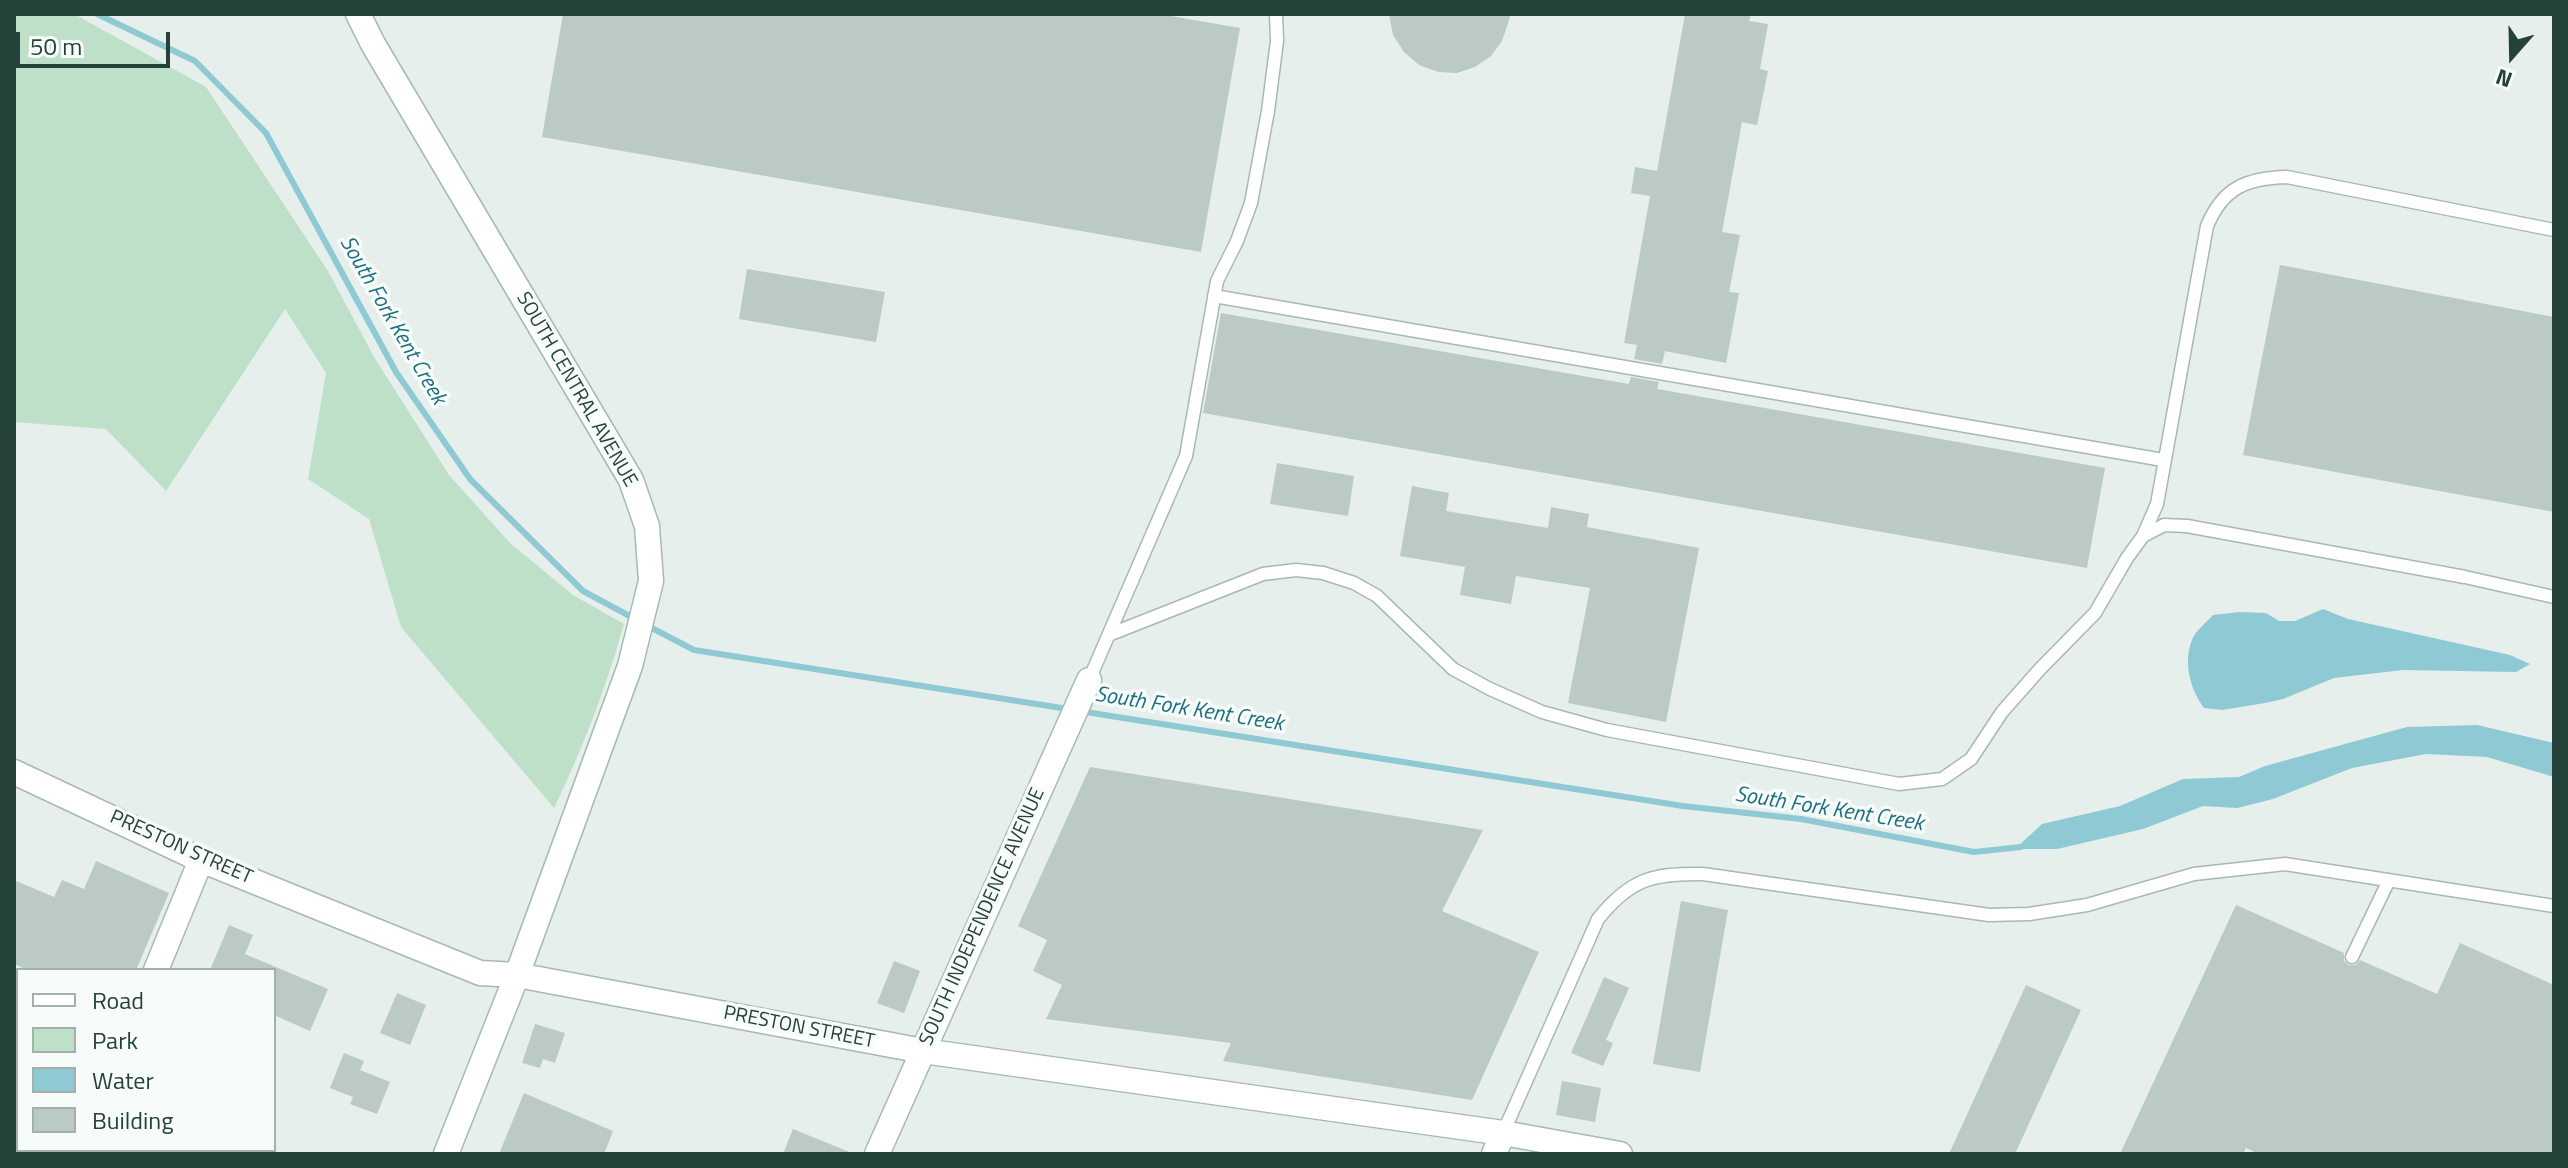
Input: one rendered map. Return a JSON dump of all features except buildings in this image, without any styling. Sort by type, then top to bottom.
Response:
[{"type":"street","name":"SOUTH CENTRAL AVENUE","points":[[358,14],[631,480],[647,526],[651,581],[630,666],[517,975],[446,1154]]},
{"type":"street","name":"SOUTH INDEPENDENCE AVENUE","points":[[877,1154],[1089,680]]},
{"type":"street","name":"PRESTON STREET","points":[[14,772],[201,860],[480,973],[517,975],[923,1051],[1498,1144],[1620,1154]]},
{"type":"street","points":[[157,968],[201,860]]},
{"type":"lane","points":[[1089,680],[1186,456],[1217,281],[1251,203],[1268,111],[1277,41],[1276,14]]},
{"type":"lane","points":[[1111,634],[1263,574],[1296,570],[1323,573],[1354,583],[1377,596],[1453,669],[1542,712],[1607,730],[1876,781],[1921,783],[1942,779],[1971,759],[2002,712],[2095,613],[2143,536],[2157,504],[2207,226],[2214,208],[2226,194],[2246,183],[2287,177],[2554,230]]},
{"type":"lane","points":[[1214,296],[2163,460]]},
{"type":"lane","points":[[2143,536],[2164,525],[2187,526],[2465,577],[2554,597]]},
{"type":"lane","points":[[1498,1144],[1598,919],[1617,896],[1643,880],[1670,873],[1703,874],[1989,915],[2029,914],[2087,905],[2194,874],[2285,864],[2554,906]]},
{"type":"lane","points":[[2352,957],[2389,880]]},
{"type":"green space","points":[[14,14],[74,14],[206,87],[328,271],[374,357],[449,475],[510,543],[573,595],[624,624],[593,718],[554,808],[401,627],[369,519],[308,479],[326,373],[285,309],[166,491],[106,429],[14,422]]},
{"type":"water","points":[[2323,609],[2348,619],[2510,655],[2530,664],[2516,672],[2403,670],[2334,678],[2283,699],[2222,710],[2204,708],[2192,684],[2188,657],[2193,637],[2213,615],[2266,613],[2279,621],[2295,621]]},
{"type":"water","points":[[2477,725],[2554,743],[2554,777],[2487,757],[2426,754],[2352,768],[2273,799],[2237,808],[2203,806],[2143,829],[2057,849],[2015,849],[2042,824],[2120,806],[2183,779],[2239,777],[2265,766],[2407,727]]},
{"type":"waterway","name":"South Fork Kent Creek","points":[[97,14],[195,61],[266,133],[396,372],[470,479],[583,591],[637,620]]},
{"type":"waterway","name":"South Fork Kent Creek","points":[[646,625],[694,650],[1068,709]]},
{"type":"waterway","name":"South Fork Kent Creek","points":[[1079,711],[1683,806],[1801,819],[1974,852],[2021,847]]}]
